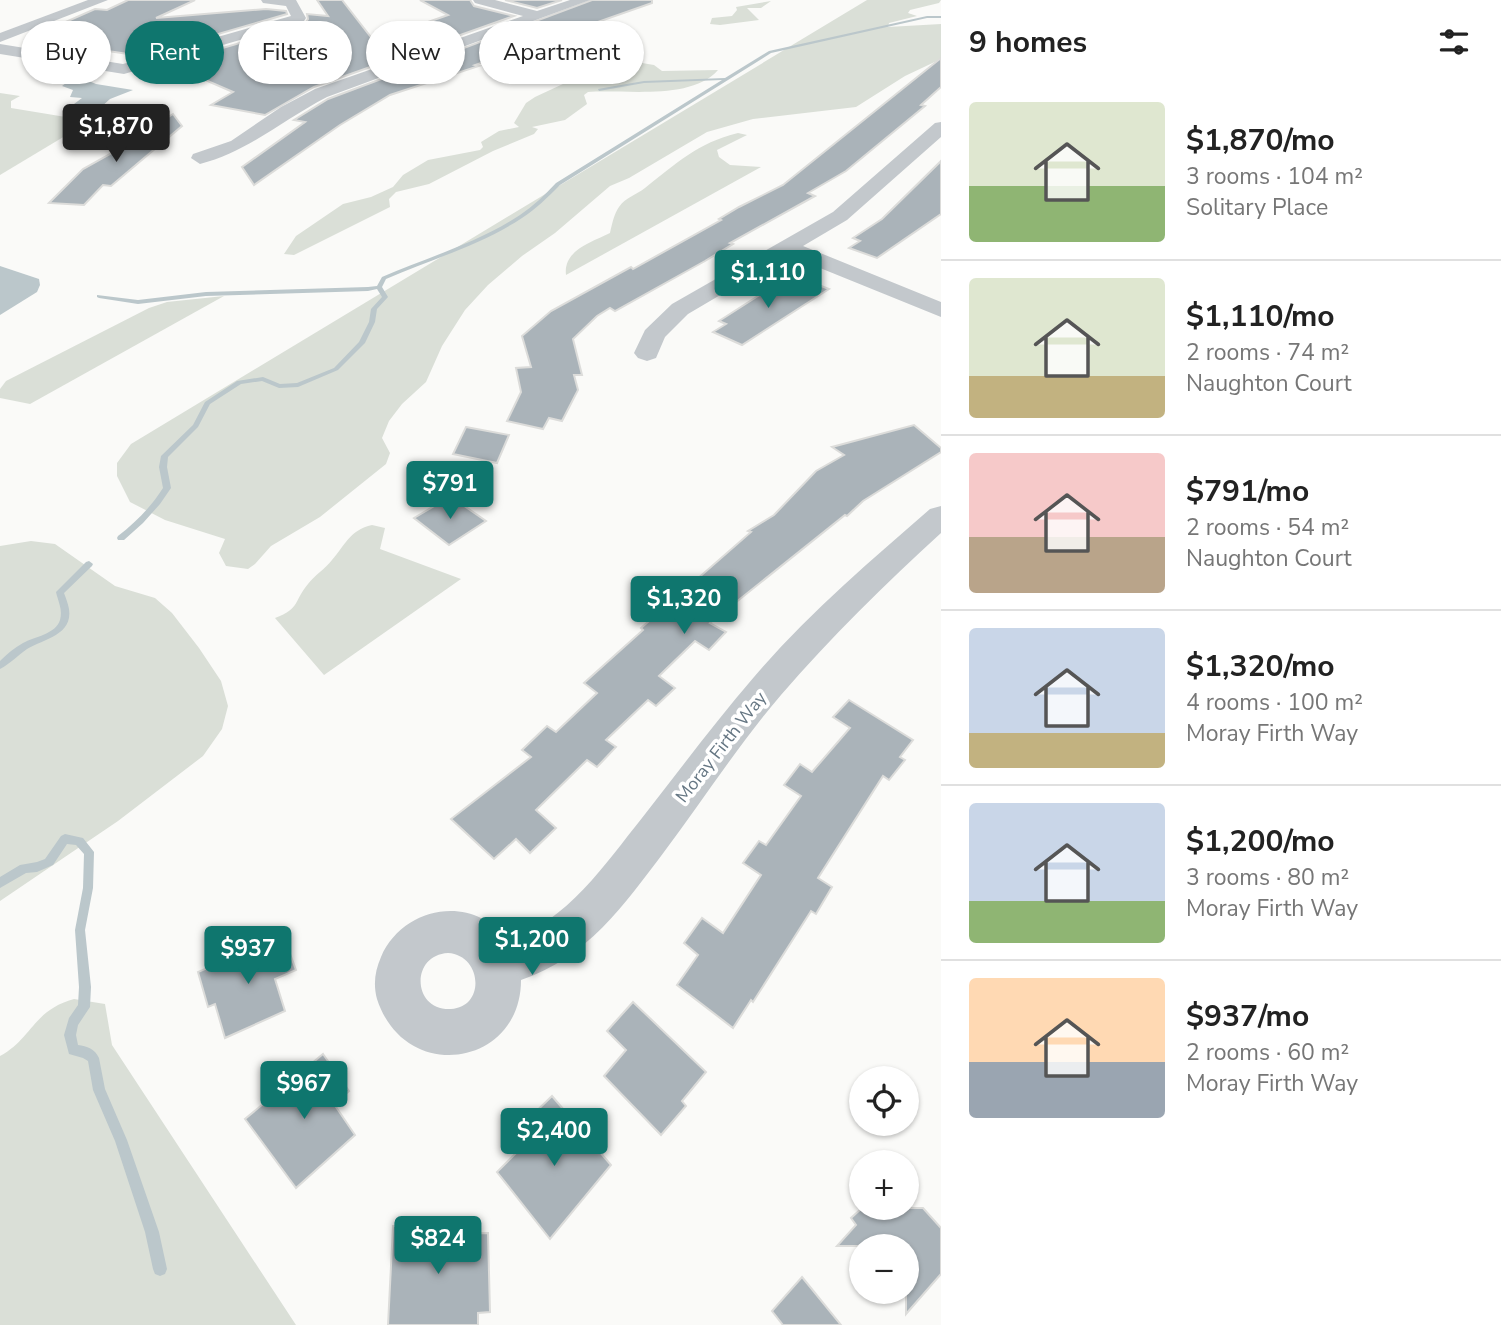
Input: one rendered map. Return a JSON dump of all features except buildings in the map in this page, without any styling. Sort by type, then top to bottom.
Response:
[{"type":"street","points":[[40,21],[96,0]]},
{"type":"street","points":[[0,49],[124,69],[299,18],[291,3],[268,0]]},
{"type":"street","points":[[480,0],[538,16]]},
{"type":"street","points":[[200,158],[237,145],[286,111],[321,93],[583,0]]},
{"type":"street","points":[[12,19],[24,21]]},
{"type":"street","points":[[0,38],[21,29]]},
{"type":"street","points":[[0,60],[21,64],[18,69]]},
{"type":"street","points":[[647,353],[654,335],[680,309],[840,216],[941,127]]},
{"type":"street","points":[[786,247],[941,310]]},
{"type":"street","name":"Moray Firth Way","points":[[497,966],[534,954],[582,920],[614,885],[767,686],[862,586],[941,516]]},
{"type":"shaded area","points":[[867,0],[941,0],[939,3],[910,10],[908,13],[917,16],[889,23],[888,27],[941,24],[941,59],[905,76],[856,107],[753,119],[707,132],[629,178],[610,186],[488,285],[465,310],[442,346],[426,382],[402,404],[389,421],[382,438],[390,453],[386,464],[320,517],[271,546],[248,569],[226,566],[219,553],[225,539],[165,520],[130,502],[117,476],[117,463],[131,444]]},
{"type":"shaded area","points":[[771,1],[761,8],[747,8],[759,20],[710,24],[712,18],[732,16],[737,10],[736,7]]},
{"type":"shaded area","points":[[644,63],[654,65],[662,71],[718,70],[706,80],[674,90],[588,92],[584,95],[587,104],[565,120],[532,127],[538,129],[534,134],[493,151],[429,184],[396,192],[389,199],[390,207],[294,255],[284,254],[296,236],[343,204],[371,197],[393,187],[403,175],[428,160],[480,150],[483,147],[481,142],[499,131],[519,127],[514,123],[526,103],[563,84],[644,84]]},
{"type":"shaded area","points":[[96,84],[133,90],[110,99],[100,108],[74,104],[82,98],[70,97],[73,90],[62,86]]},
{"type":"shaded area","points":[[0,93],[20,96],[11,101],[11,108],[90,121],[0,175]]},
{"type":"shaded area","points":[[738,133],[747,135],[717,150],[719,157],[730,165],[761,167],[566,275],[566,266],[574,253],[610,233],[616,213],[625,201],[699,148]]},
{"type":"shaded area","points":[[0,266],[39,279],[40,285],[37,292],[0,315]]},
{"type":"shaded area","points":[[224,296],[30,404],[0,398],[0,389],[6,381],[149,308],[167,302]]},
{"type":"shaded area","points":[[372,525],[385,528],[380,549],[461,579],[324,675],[275,618],[293,608],[303,590],[353,534]]},
{"type":"shaded area","points":[[31,541],[55,544],[115,586],[155,598],[172,613],[199,648],[221,681],[228,706],[222,729],[203,756],[118,821],[0,901],[0,546]]},
{"type":"shaded area","points":[[74,999],[105,1004],[112,1045],[296,1325],[0,1325],[0,1056],[11,1049],[50,1010]]},
{"type":"waterway","points":[[379,287],[384,278],[500,229],[541,202],[558,184],[770,52],[927,17],[941,17]]},
{"type":"waterway","points":[[599,90],[644,82],[723,79]]},
{"type":"waterway","points":[[99,296],[138,302],[206,294],[379,287]]},
{"type":"waterway","points":[[121,538],[147,515],[162,496],[167,488],[163,467],[165,456],[196,426],[207,403],[239,382],[263,379],[279,386],[298,385],[336,369],[362,343],[372,322],[374,309],[385,297],[379,287]]},
{"type":"waterway","points":[[0,666],[23,647],[61,627],[65,612],[60,592],[89,564]]},
{"type":"waterway","points":[[0,883],[24,868],[49,862],[65,839],[79,841],[89,852],[88,888],[80,930],[84,1007],[73,1022],[70,1035],[73,1050],[86,1052],[93,1058],[99,1090],[121,1140],[152,1232],[160,1269]]}]
